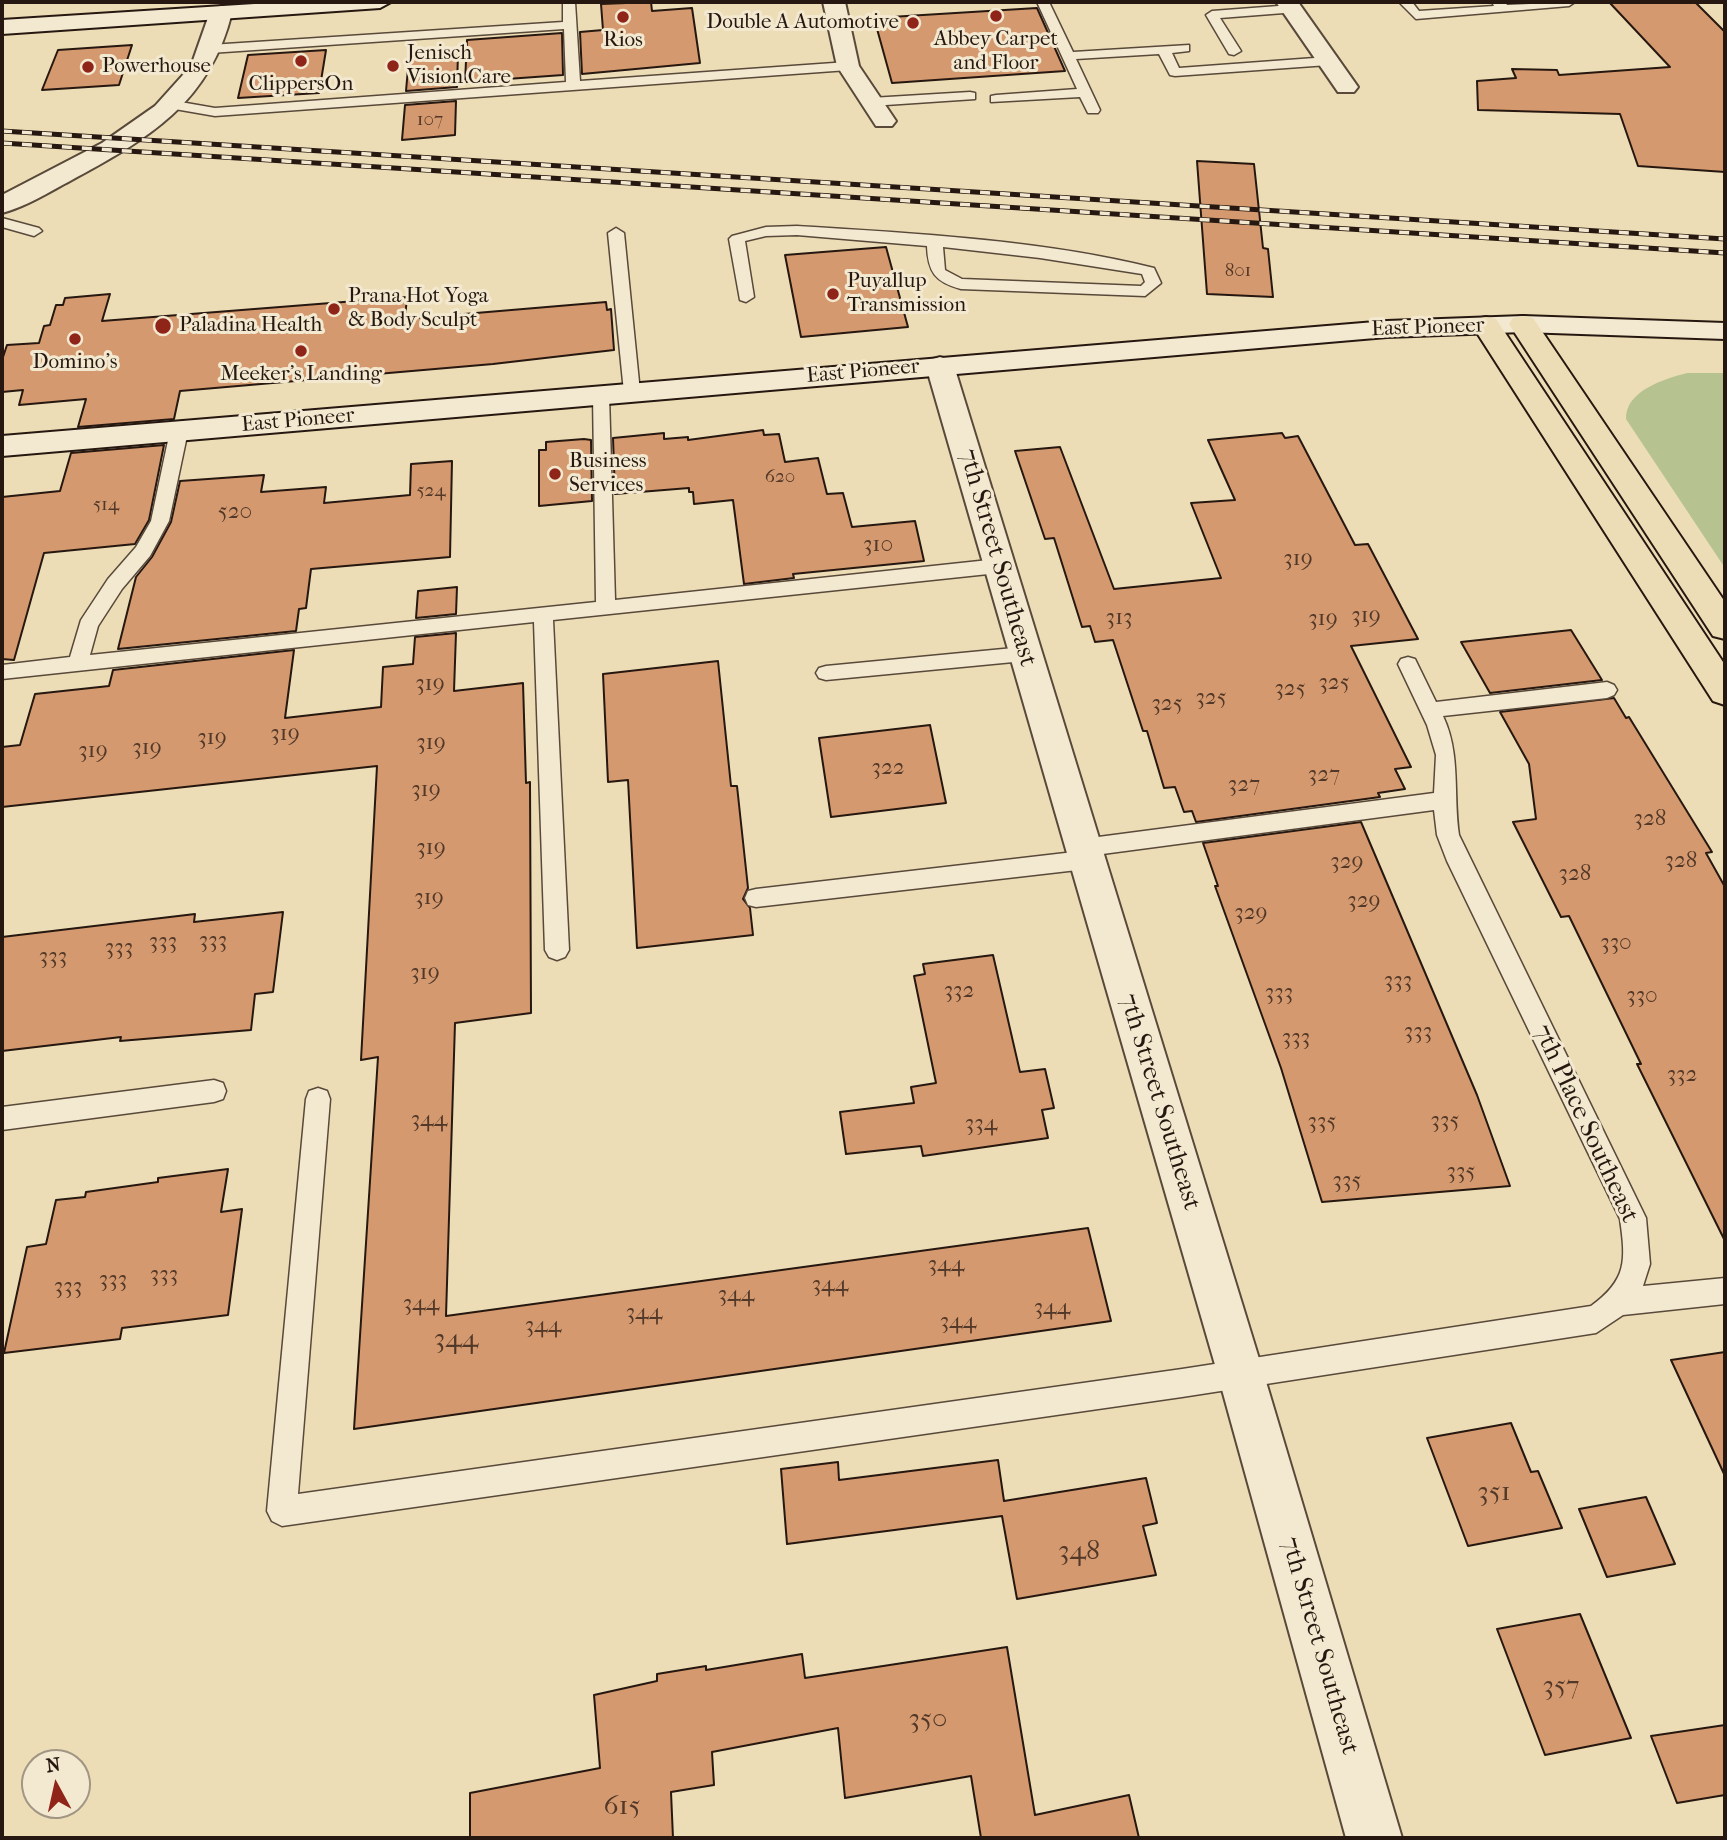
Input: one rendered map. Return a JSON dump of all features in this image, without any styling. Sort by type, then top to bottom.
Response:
[{"type":"highway","points":[[1523,324],[1725,627]]},
{"type":"highway","points":[[1486,325],[1725,692]]},
{"type":"street","points":[[2,27],[380,2]]},
{"type":"street","points":[[834,2],[848,66],[884,121]]},
{"type":"street","points":[[1289,6],[1346,87]]},
{"type":"street","points":[[2,205],[113,144],[169,104],[201,69],[221,12]]},
{"type":"street","name":"East Pioneer","points":[[2,446],[1361,330],[1523,324],[1725,331]]},
{"type":"street","name":"7th Street Southeast","points":[[940,366],[1241,1375],[1374,1838]]},
{"type":"lane","points":[[569,2],[573,86]]},
{"type":"lane","points":[[1043,2],[1093,110]]},
{"type":"lane","points":[[1405,2],[1416,15],[1501,5],[1571,4],[1569,2]]},
{"type":"lane","points":[[1234,51],[1212,15],[1289,6]]},
{"type":"lane","points":[[210,49],[570,25]]},
{"type":"lane","points":[[1068,57],[1184,48]]},
{"type":"lane","points":[[1163,49],[1175,72],[1328,61]]},
{"type":"lane","points":[[169,104],[215,111],[848,66]]},
{"type":"lane","points":[[996,99],[1085,93]]},
{"type":"lane","points":[[871,102],[970,96]]},
{"type":"lane","points":[[2,223],[34,231]]},
{"type":"lane","points":[[746,297],[737,239],[752,233],[803,232],[1017,249],[1149,271],[1153,276],[1153,283],[1145,291],[961,284],[944,279],[934,266],[935,243]]},
{"type":"lane","points":[[616,233],[632,392]]},
{"type":"lane","points":[[601,395],[606,607]]},
{"type":"lane","points":[[78,664],[88,625],[115,584],[143,551],[160,521],[179,431]]},
{"type":"lane","points":[[2,672],[998,566]]},
{"type":"lane","points":[[543,614],[557,950]]},
{"type":"lane","points":[[826,673],[1024,654]]},
{"type":"lane","name":"7th Place Southeast","points":[[1408,664],[1430,710],[1446,755],[1444,800],[1448,835],[1458,861],[1633,1218],[1639,1253],[1633,1279],[1620,1302]]},
{"type":"lane","points":[[1430,710],[1607,690]]},
{"type":"lane","points":[[756,898],[1084,854],[1444,800]]},
{"type":"lane","points":[[2,1119],[214,1091]]},
{"type":"lane","points":[[318,1099],[282,1511],[1241,1375],[1596,1319],[1620,1302],[1725,1291]]},
{"type":"green space","points":[[1687,373],[1725,373],[1725,568],[1626,419],[1627,409],[1639,394],[1657,383]]},
{"type":"building","points":[[651,2],[652,11],[692,8],[700,63],[582,74],[580,32],[603,30],[601,4]]},
{"type":"building","points":[[1609,2],[1695,2],[1725,32],[1725,172],[1638,166],[1620,114],[1478,110],[1477,81],[1516,78],[1512,69],[1557,70],[1559,75],[1670,67]]},
{"type":"building","points":[[1037,8],[1065,71],[892,83],[874,18]]},
{"type":"building","points":[[562,33],[563,75],[465,82],[467,40]]},
{"type":"building","name":"Powerhouse","points":[[132,45],[119,85],[42,90],[58,50]]},
{"type":"building","points":[[326,50],[319,93],[238,98],[248,55]]},
{"type":"building","points":[[458,53],[457,87],[406,91],[409,57]]},
{"type":"building","points":[[456,101],[455,135],[402,140],[405,105]]},
{"type":"building","points":[[1197,161],[1254,164],[1263,248],[1268,249],[1273,297],[1207,294]]},
{"type":"building","points":[[886,247],[908,327],[801,337],[785,255]]},
{"type":"building","name":"Meeker's Landing","points":[[110,294],[102,321],[407,297],[405,319],[606,302],[607,310],[611,309],[614,350],[493,364],[180,391],[174,419],[78,427],[86,399],[19,405],[23,390],[2,392],[2,360],[7,345],[39,343],[44,326],[50,325],[56,305],[63,305],[65,298]]},
{"type":"building","points":[[763,430],[764,435],[779,434],[785,462],[818,458],[827,494],[843,493],[852,527],[915,521],[924,561],[793,574],[794,578],[744,584],[733,500],[694,504],[693,492],[689,492],[689,488],[615,494],[613,438],[664,433],[664,439],[688,437],[688,440]]},
{"type":"building","points":[[1282,433],[1285,438],[1298,436],[1355,545],[1368,544],[1418,639],[1351,646],[1411,767],[1395,769],[1405,789],[1378,793],[1380,797],[1196,822],[1192,811],[1184,812],[1175,787],[1164,788],[1147,731],[1143,731],[1113,640],[1095,642],[1090,626],[1082,627],[1054,538],[1045,539],[1015,451],[1060,447],[1114,589],[1221,578],[1191,503],[1235,500],[1208,440]]},
{"type":"building","points":[[591,440],[592,501],[539,506],[539,450],[546,450],[546,442]]},
{"type":"building","points":[[164,445],[149,520],[135,544],[44,553],[14,660],[2,659],[2,497],[60,491],[71,453]]},
{"type":"building","points":[[452,461],[450,557],[311,569],[306,608],[299,609],[296,631],[118,649],[136,577],[152,557],[171,522],[180,481],[264,475],[261,492],[326,487],[324,503],[410,495],[411,464]]},
{"type":"building","points":[[457,587],[456,614],[416,618],[418,591]]},
{"type":"building","points":[[1571,630],[1602,680],[1490,693],[1461,642]]},
{"type":"building","points":[[456,633],[454,691],[523,683],[526,783],[530,782],[531,1013],[455,1023],[446,1316],[1088,1228],[1111,1321],[354,1429],[378,1057],[361,1060],[377,766],[2,807],[2,747],[20,745],[35,694],[109,686],[113,670],[294,650],[285,718],[381,707],[383,667],[413,664],[415,637]]},
{"type":"building","points":[[718,661],[731,786],[737,786],[748,888],[743,899],[750,908],[753,935],[637,948],[628,780],[608,782],[603,674]]},
{"type":"building","points":[[1614,698],[1626,718],[1629,717],[1712,852],[1706,853],[1725,887],[1725,1241],[1637,1064],[1641,1064],[1569,916],[1561,917],[1513,822],[1536,819],[1529,764],[1500,712]]},
{"type":"building","points":[[930,725],[946,803],[831,817],[819,738]]},
{"type":"building","points":[[1361,822],[1477,1095],[1510,1186],[1322,1202],[1281,1068],[1215,886],[1218,886],[1203,843]]},
{"type":"building","points":[[283,912],[273,992],[255,994],[251,1030],[120,1041],[121,1037],[2,1051],[2,937],[195,914],[194,922]]},
{"type":"building","points":[[993,955],[1020,1072],[1045,1069],[1054,1108],[1042,1110],[1048,1138],[923,1156],[921,1146],[846,1154],[840,1112],[914,1103],[911,1087],[936,1083],[914,976],[925,974],[923,964]]},
{"type":"building","points":[[228,1169],[221,1212],[242,1209],[228,1315],[122,1328],[120,1339],[4,1353],[27,1247],[46,1244],[56,1200],[85,1197],[86,1192],[158,1182],[158,1178]]},
{"type":"building","points":[[1725,1352],[1725,1476],[1671,1360]]},
{"type":"building","points":[[1511,1423],[1531,1472],[1538,1471],[1562,1528],[1468,1546],[1427,1438]]},
{"type":"building","points":[[998,1460],[1004,1501],[1146,1478],[1157,1523],[1143,1526],[1156,1575],[1017,1599],[1002,1516],[787,1544],[781,1469],[838,1462],[839,1480]]},
{"type":"building","points":[[1646,1497],[1675,1564],[1607,1577],[1579,1509]]},
{"type":"building","points":[[1580,1614],[1631,1738],[1545,1755],[1497,1629]]},
{"type":"building","points":[[1007,1647],[1035,1815],[1129,1795],[1139,1838],[981,1838],[971,1776],[845,1798],[838,1728],[712,1752],[714,1785],[671,1792],[673,1838],[470,1838],[470,1793],[600,1768],[594,1695],[657,1681],[657,1674],[706,1666],[706,1670],[802,1654],[805,1678]]},
{"type":"building","points":[[1725,1725],[1725,1795],[1677,1803],[1651,1736]]},
{"type":"railway","points":[[2,131],[1725,239]]},
{"type":"railway","points":[[2,143],[1725,253]]},
{"type":"place","name":"Abbey Carpet and Floor","points":[[996,16]]},
{"type":"place","name":"Rios","points":[[623,17]]},
{"type":"place","name":"Double A Automotive","points":[[913,23]]},
{"type":"place","name":"ClippersOn","points":[[301,61]]},
{"type":"place","name":"Jenisch Vision Care","points":[[393,66]]},
{"type":"place","name":"Powerhouse","points":[[88,67]]},
{"type":"place","name":"Puyallup Transmission","points":[[833,294]]},
{"type":"place","name":"Prana Hot Yoga & Body Sculpt","points":[[334,309]]},
{"type":"place","name":"Paladina Health","points":[[163,326]]},
{"type":"place","name":"Domino's","points":[[75,339]]},
{"type":"place","name":"Meeker's Landing","points":[[301,351]]},
{"type":"place","name":"Business Services","points":[[555,474]]}]
